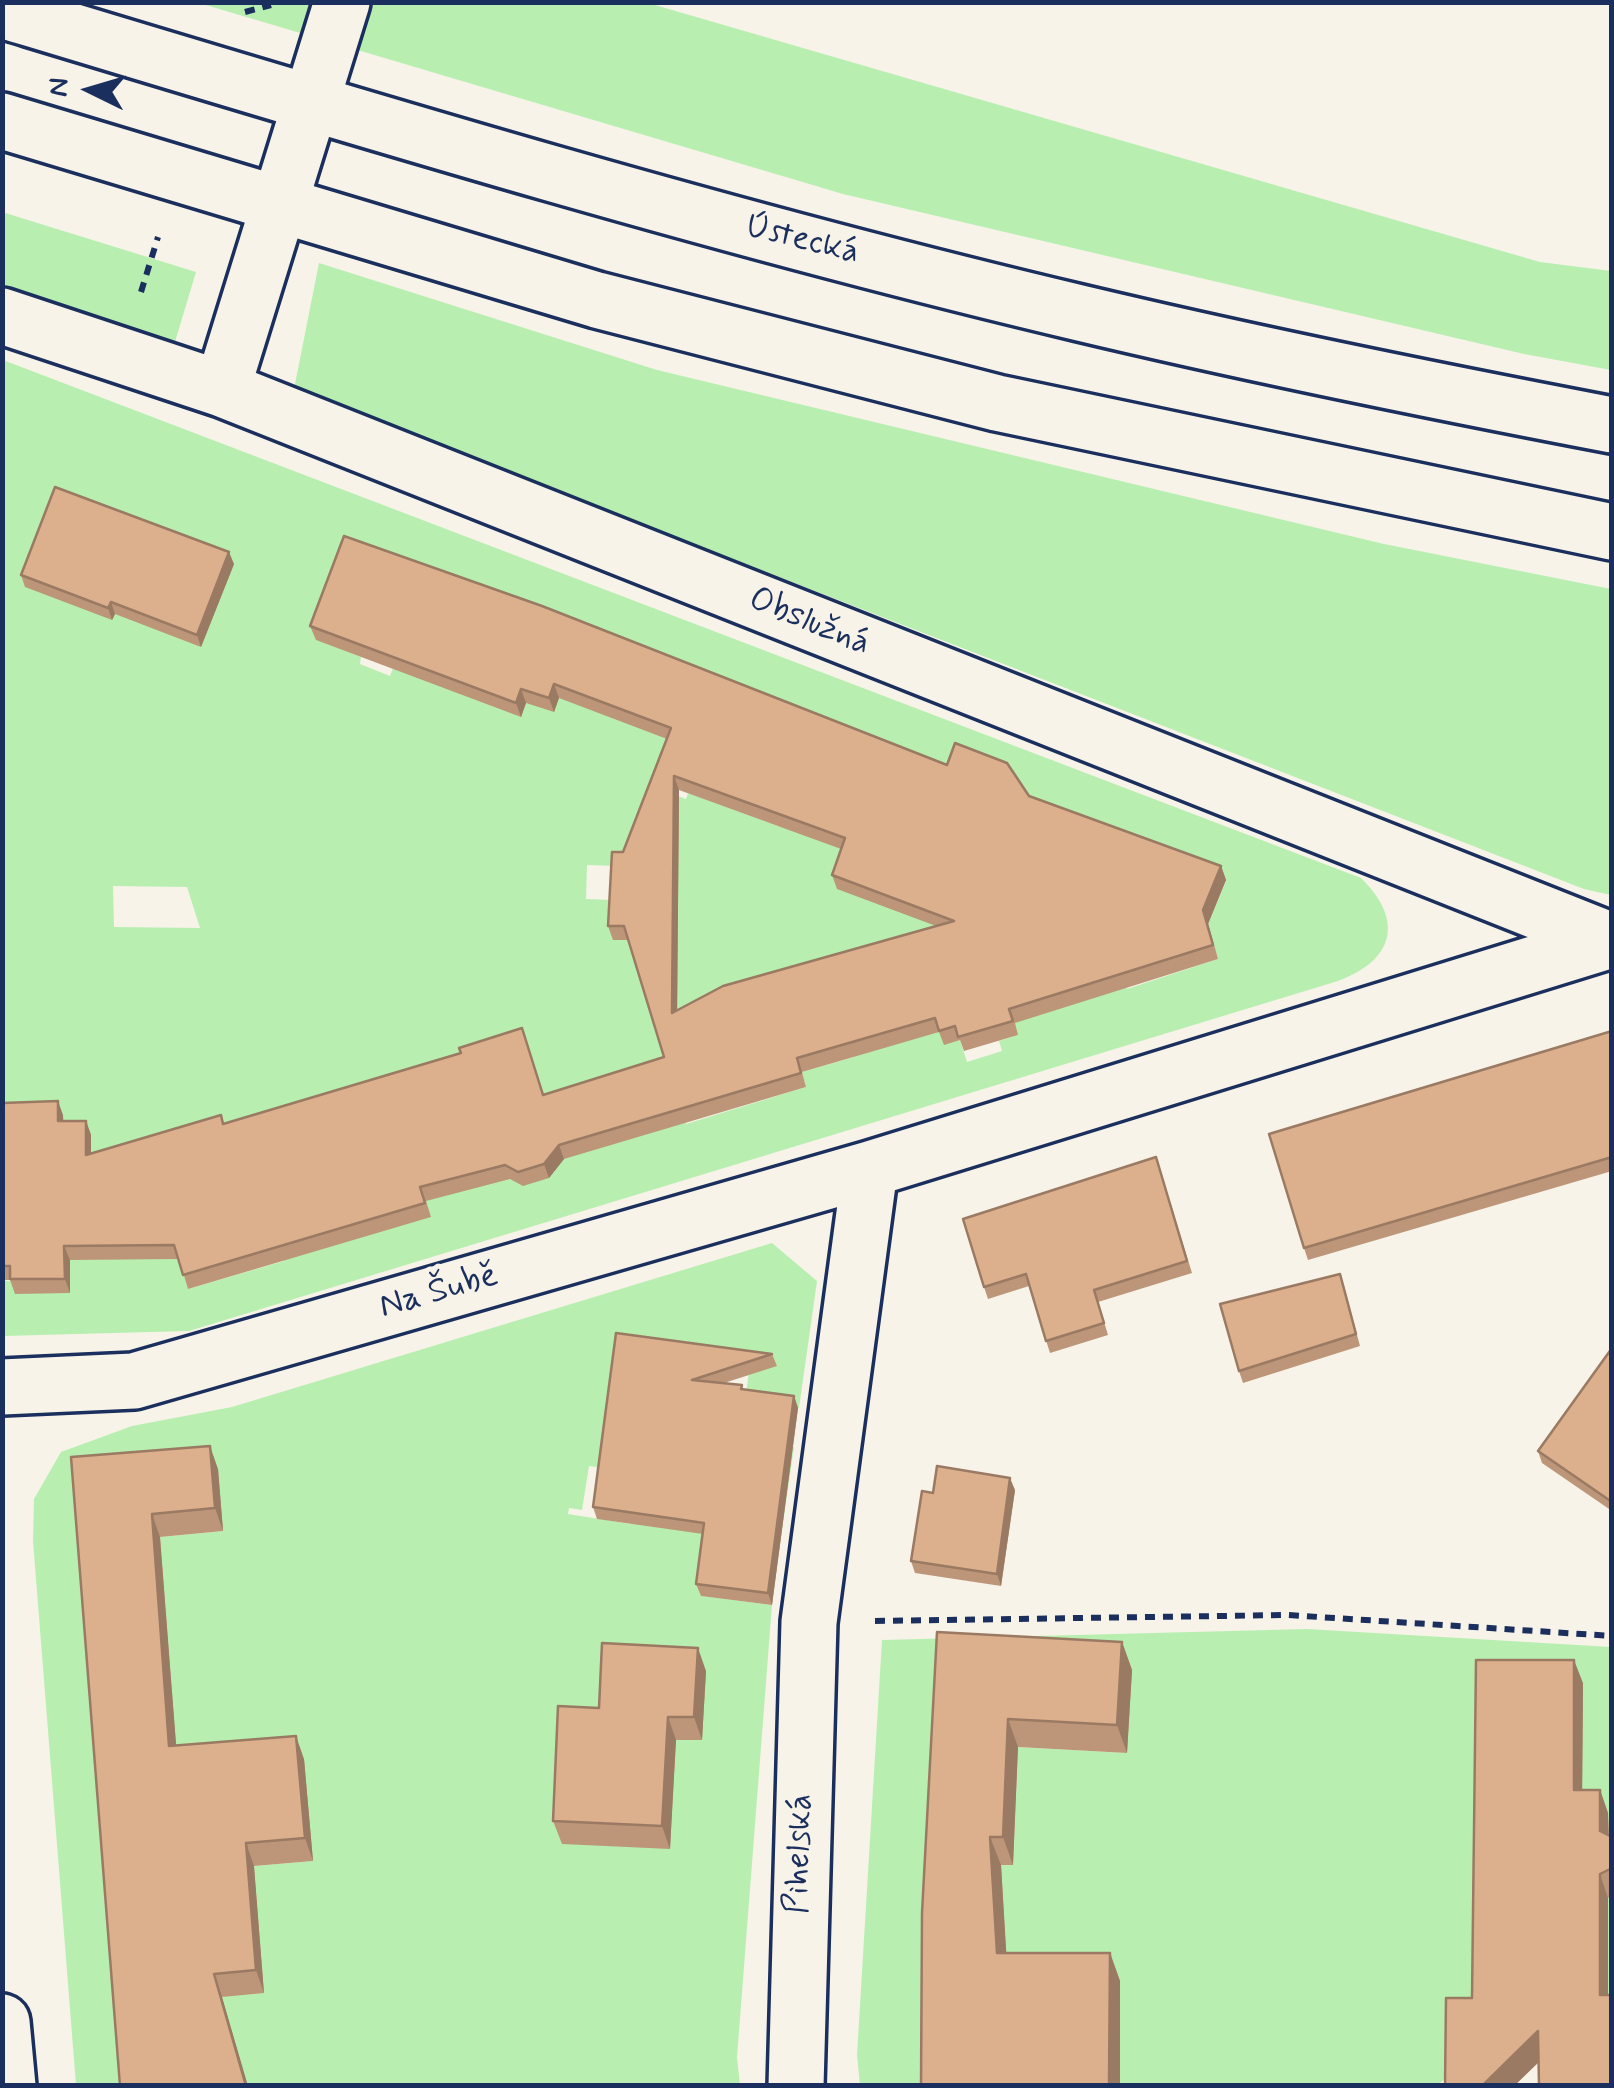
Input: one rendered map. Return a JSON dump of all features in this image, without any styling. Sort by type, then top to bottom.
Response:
[{"type":"street","points":[[222,389],[342,2]]},
{"type":"street","name":"Ústecká","points":[[2,10],[706,217],[1079,313],[1397,384],[1612,426]]},
{"type":"street","points":[[2,121],[597,300],[997,403],[1612,532]]},
{"type":"street","name":"Obslužná","points":[[2,316],[222,389],[1610,941]]},
{"type":"street","name":"Na Šubě","points":[[2,1387],[134,1381],[870,1169],[1610,941]]},
{"type":"street","name":"Pihelská","points":[[796,2086],[809,1622],[870,1169]]},
{"type":"street","points":[[2,2022],[8,2086]]},
{"type":"path","points":[[229,11],[253,12],[274,2]]},
{"type":"path","points":[[122,356],[163,218]]},
{"type":"path","points":[[809,1622],[1288,1615],[1612,1636]]},
{"type":"green space","points":[[199,3],[648,3],[1540,262],[1611,271],[1611,370],[1524,354],[843,194]]},
{"type":"green space","points":[[2,212],[196,272],[172,352],[3,299]]},
{"type":"green space","points":[[319,263],[657,370],[1384,544],[1611,589],[1611,895],[1584,889],[294,389]]},
{"type":"green space","points":[[3,360],[1361,878],[1384,909],[1388,924],[1382,950],[1372,962],[1338,981],[189,1331],[3,1336],[2,1280],[70,1292],[70,1260],[3,1117]],"holes":[[[429,578],[390,676],[360,664],[361,657],[316,639]],[[837,752],[778,826],[688,793],[686,799],[659,789]],[[587,865],[669,868],[669,902],[586,899]],[[1226,881],[1208,924],[1218,959],[1127,989],[1105,924]],[[113,886],[187,887],[200,928],[114,927]],[[654,1021],[854,1057],[802,1072],[806,1087],[686,1124]],[[1018,1035],[999,1041],[1002,1051],[967,1062],[960,1040]],[[264,1192],[284,1261],[188,1289],[170,1225]]]},
{"type":"green space","points":[[772,1243],[817,1281],[799,1408],[745,1401],[750,1364],[604,1468],[589,1466],[582,1510],[569,1508],[568,1514],[631,1524],[740,1439],[794,1447],[779,1551],[708,1542],[702,1596],[772,1605],[737,2057],[740,2085],[76,2085],[33,1541],[34,1499],[61,1452],[132,1426],[232,1407]],"holes":[[[79,1481],[223,1531],[160,1537],[172,1692]],[[607,1731],[676,1740],[670,1848]],[[103,1776],[313,1861],[254,1866],[264,1992]]]},
{"type":"green space","points":[[1307,1629],[1611,1647],[1611,1855],[1484,1683],[1608,1898],[1611,1896],[1611,2018],[1454,2070],[1438,2085],[860,2086],[857,2055],[882,1640]],"holes":[[[947,1660],[1127,1753],[1018,1747],[1013,1865]]]},
{"type":"building","points":[[55,487],[229,552],[197,635],[111,602],[108,608],[21,575]]},
{"type":"building","points":[[344,536],[542,606],[947,765],[955,743],[1007,763],[1029,796],[1221,866],[1203,910],[1213,945],[1009,1009],[1013,1021],[958,1037],[955,1026],[939,1031],[935,1018],[797,1058],[801,1073],[559,1145],[544,1164],[518,1172],[505,1165],[420,1187],[425,1203],[183,1275],[174,1245],[64,1246],[65,1279],[10,1279],[10,1266],[2,1266],[2,1103],[58,1101],[58,1121],[86,1121],[86,1155],[221,1115],[223,1124],[461,1053],[459,1048],[522,1028],[543,1095],[664,1057],[624,926],[608,926],[612,852],[623,852],[671,728],[554,684],[549,698],[521,689],[516,703],[310,626]],"holes":[[[674,776],[845,838],[832,875],[954,921],[723,986],[672,1013]]]},
{"type":"building","points":[[1612,1031],[1612,1157],[1304,1248],[1269,1134]]},
{"type":"building","points":[[1156,1157],[1187,1261],[1094,1290],[1104,1323],[1046,1341],[1026,1274],[984,1287],[963,1219]]},
{"type":"building","points":[[1340,1274],[1356,1334],[1239,1371],[1220,1304]]},
{"type":"building","points":[[616,1333],[772,1354],[692,1380],[794,1396],[768,1593],[696,1584],[704,1523],[593,1507]]},
{"type":"building","points":[[1612,1348],[1612,1502],[1538,1451]]},
{"type":"building","points":[[210,1446],[215,1508],[152,1514],[169,1746],[296,1736],[305,1838],[246,1843],[256,1970],[214,1974],[246,2086],[120,2086],[71,1457]]},
{"type":"building","points":[[937,1466],[1010,1478],[997,1574],[911,1561],[922,1491],[933,1493]]},
{"type":"building","points":[[937,1632],[1122,1642],[1117,1725],[1008,1719],[1003,1837],[990,1837],[997,1953],[1110,1953],[1109,2086],[921,2086],[922,1913]]},
{"type":"building","points":[[602,1643],[698,1648],[694,1717],[668,1717],[662,1826],[553,1821],[558,1706],[599,1708]]},
{"type":"building","points":[[1476,1660],[1574,1660],[1574,1790],[1600,1790],[1600,1831],[1612,1837],[1612,1868],[1600,1874],[1600,1995],[1612,1995],[1612,2086],[1539,2086],[1538,2031],[1482,2086],[1445,2086],[1446,1998],[1472,1998]]}]
